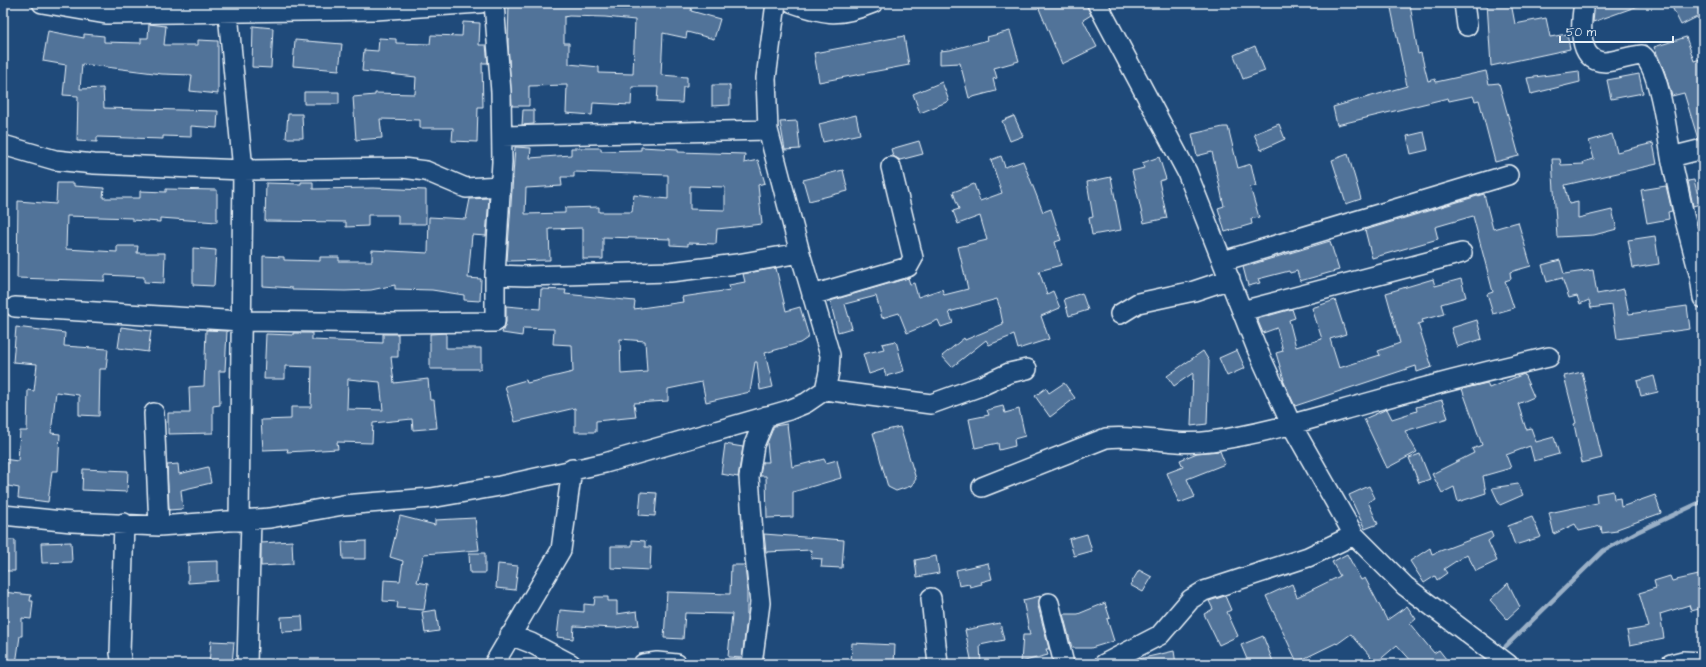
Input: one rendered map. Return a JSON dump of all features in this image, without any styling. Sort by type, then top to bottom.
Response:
[{"type":"street","points":[[42,3],[106,14],[228,7],[375,10],[480,3]]},
{"type":"street","points":[[15,307],[241,321],[391,323],[495,322],[495,275],[502,136],[501,92],[494,3]]},
{"type":"street","points":[[776,3],[766,78],[768,130],[800,253],[830,354],[829,372],[825,390]]},
{"type":"street","points":[[793,3],[827,13],[851,12],[873,3]]},
{"type":"street","points":[[1097,3],[1187,172],[1242,311],[1292,424],[1354,536],[1405,586],[1508,664]]},
{"type":"street","points":[[1464,3],[1467,26]]},
{"type":"street","points":[[1584,3],[1581,24],[1586,52],[1593,58],[1604,62],[1642,54],[1648,59],[1658,84],[1671,157],[1700,277],[1703,298]]},
{"type":"street","points":[[228,7],[243,170],[241,321],[247,664]]},
{"type":"street","points":[[502,136],[768,130]]},
{"type":"street","points":[[3,145],[55,160],[94,164],[243,170],[402,168],[426,171],[466,188],[500,186]]},
{"type":"street","points":[[1671,157],[1703,149]]},
{"type":"street","points":[[812,296],[908,267],[913,258],[892,167]]},
{"type":"street","points":[[1223,261],[1508,175]]},
{"type":"street","points":[[1242,311],[1462,252]]},
{"type":"street","points":[[495,275],[526,276],[670,272],[737,264],[800,253]]},
{"type":"street","points":[[1120,314],[1138,303],[1194,291],[1230,279]]},
{"type":"street","points":[[982,487],[1106,438],[1124,436],[1182,443],[1210,442],[1292,424],[1366,403],[1549,357]]},
{"type":"street","points":[[3,516],[72,522],[124,523],[159,526],[245,520],[343,505],[431,498],[500,486],[572,469],[605,463],[801,405],[825,390],[931,404],[981,386],[1009,373],[1027,368]]},
{"type":"street","points":[[154,413],[159,526]]},
{"type":"street","points":[[752,664],[760,603],[749,478],[754,445],[766,416]]},
{"type":"street","points":[[494,664],[561,550],[572,469]]},
{"type":"street","points":[[122,664],[120,653],[124,523]]},
{"type":"street","points":[[1104,664],[1160,635],[1191,599],[1204,591],[1308,557],[1354,536]]},
{"type":"street","points":[[931,598],[938,664]]},
{"type":"street","points":[[1049,603],[1064,664]]},
{"type":"street","points":[[510,635],[531,643],[571,664]]},
{"type":"street","points":[[643,664],[657,662],[677,664]]},
{"type":"street","points":[[1671,664],[1683,662],[1703,662]]},
{"type":"building","points":[[509,3],[693,3],[691,11],[720,19],[714,39],[687,32],[686,38],[663,33],[661,75],[687,77],[687,87],[683,87],[682,103],[657,102],[658,87],[632,87],[631,105],[593,103],[592,115],[566,113],[567,85],[529,86],[529,106],[512,106],[508,44]],"holes":[[[564,17],[605,17],[635,20],[633,74],[599,73],[599,67],[569,64],[569,43],[564,43]]]},
{"type":"building","points":[[1047,3],[1086,3],[1091,15],[1083,20],[1097,47],[1062,64],[1038,6]]},
{"type":"building","points":[[1487,3],[1511,3],[1515,24],[1546,18],[1550,37],[1567,34],[1570,49],[1491,66]]},
{"type":"building","points":[[1595,3],[1641,3],[1641,5],[1593,22]]},
{"type":"building","points":[[1670,3],[1703,3],[1703,14],[1681,25]]},
{"type":"building","points":[[1410,4],[1418,54],[1421,53],[1428,81],[1435,79],[1436,82],[1486,71],[1489,84],[1499,83],[1519,156],[1495,162],[1479,100],[1475,101],[1473,96],[1449,101],[1448,98],[1337,125],[1333,107],[1407,86],[1391,8]]},
{"type":"building","points":[[463,22],[480,23],[479,45],[486,45],[488,63],[482,63],[483,107],[478,107],[477,142],[452,141],[453,128],[420,128],[420,120],[380,119],[382,138],[356,140],[353,97],[375,95],[375,93],[415,94],[416,77],[362,71],[364,50],[378,51],[379,38],[396,39],[396,43],[430,44],[431,35],[462,36]]},
{"type":"building","points":[[149,24],[166,26],[164,45],[198,45],[198,40],[218,41],[218,94],[190,91],[192,75],[162,74],[82,64],[80,89],[103,88],[104,108],[218,111],[217,128],[191,126],[191,137],[163,136],[163,139],[97,137],[97,142],[77,141],[78,96],[63,95],[66,65],[43,61],[48,31],[84,38],[84,34],[104,36],[104,42],[141,43],[141,38],[148,38]]},
{"type":"building","points":[[253,26],[273,28],[271,68],[252,67]]},
{"type":"building","points":[[1010,31],[1019,61],[994,68],[997,78],[993,79],[996,91],[969,98],[960,63],[940,64],[940,51],[950,50],[988,40],[987,37]]},
{"type":"building","points":[[904,36],[909,65],[819,82],[814,53]]},
{"type":"building","points":[[1686,37],[1694,61],[1700,59],[1703,68],[1703,138],[1698,139],[1684,93],[1672,96],[1664,70],[1654,47]]},
{"type":"building","points":[[295,40],[342,44],[339,70],[293,66]]},
{"type":"building","points":[[1255,46],[1265,71],[1243,79],[1234,55]]},
{"type":"building","points":[[1579,71],[1580,82],[1531,94],[1527,78]]},
{"type":"building","points":[[1639,74],[1643,93],[1611,99],[1607,80]]},
{"type":"building","points":[[942,82],[949,101],[920,113],[913,94]]},
{"type":"building","points":[[712,85],[730,85],[730,105],[712,106]]},
{"type":"building","points":[[304,92],[339,92],[339,104],[304,104]]},
{"type":"building","points":[[523,110],[534,110],[534,124],[522,125]]},
{"type":"building","points":[[288,114],[302,114],[303,138],[286,138]]},
{"type":"building","points":[[856,115],[860,134],[823,142],[819,124]]},
{"type":"building","points":[[1014,116],[1023,136],[1010,141],[1002,121]]},
{"type":"building","points":[[797,121],[800,149],[785,150],[780,122]]},
{"type":"building","points":[[1279,124],[1285,139],[1261,150],[1254,134]]},
{"type":"building","points":[[1228,127],[1238,168],[1251,164],[1256,186],[1250,187],[1259,217],[1251,219],[1252,224],[1225,232],[1218,208],[1224,206],[1212,152],[1197,156],[1192,134]]},
{"type":"building","points":[[1424,132],[1428,150],[1411,154],[1407,136]]},
{"type":"building","points":[[1612,134],[1617,152],[1653,143],[1657,164],[1565,185],[1569,204],[1578,202],[1578,218],[1612,210],[1617,229],[1594,235],[1557,237],[1552,159],[1560,159],[1561,165],[1584,164],[1583,162],[1594,159],[1589,141]]},
{"type":"building","points":[[919,141],[923,154],[900,160],[893,156],[891,149]]},
{"type":"building","points":[[515,147],[531,148],[530,158],[571,155],[571,148],[601,148],[601,151],[641,150],[641,147],[678,149],[678,152],[745,154],[744,163],[758,160],[765,183],[758,185],[762,224],[717,229],[716,244],[688,243],[688,246],[670,245],[670,239],[603,237],[603,259],[583,259],[583,228],[549,229],[550,260],[507,261]],"holes":[[[574,172],[668,175],[668,199],[634,195],[632,212],[599,212],[599,207],[565,208],[565,213],[525,214],[526,188],[562,186],[561,177],[574,177]],[[690,186],[725,187],[725,210],[690,209]]]},
{"type":"building","points":[[1348,154],[1361,199],[1346,204],[1332,160]]},
{"type":"building","points":[[1001,156],[1005,167],[1023,161],[1043,212],[1051,209],[1061,240],[1055,242],[1061,265],[1039,271],[1047,294],[1053,291],[1060,308],[1041,316],[1049,339],[1018,349],[1014,335],[989,345],[986,340],[952,367],[942,356],[964,338],[965,340],[1003,324],[1001,308],[997,299],[949,312],[953,323],[941,327],[938,320],[907,333],[899,313],[882,318],[876,296],[845,304],[852,328],[838,332],[830,301],[908,278],[910,284],[914,283],[918,297],[942,289],[944,295],[968,289],[958,247],[987,240],[980,216],[958,224],[953,211],[959,209],[953,192],[974,184],[980,201],[1002,193],[991,160]]},
{"type":"building","points":[[1159,157],[1166,179],[1159,181],[1167,218],[1144,223],[1132,171],[1144,168],[1142,163]]},
{"type":"building","points":[[843,170],[848,191],[809,201],[803,180]]},
{"type":"building","points":[[1111,177],[1121,230],[1092,235],[1089,218],[1093,217],[1087,182]]},
{"type":"building","points":[[1694,180],[1700,204],[1693,206],[1688,181]]},
{"type":"building","points":[[301,182],[313,182],[313,189],[373,188],[426,190],[426,224],[398,224],[398,215],[368,215],[368,226],[346,227],[346,222],[265,221],[266,183],[301,184]]},
{"type":"building","points":[[57,183],[74,183],[74,186],[104,188],[103,198],[140,198],[140,191],[166,192],[166,189],[217,190],[217,222],[160,218],[160,222],[132,220],[132,218],[67,216],[66,249],[117,252],[117,246],[138,246],[137,253],[165,253],[164,283],[144,282],[144,277],[105,275],[105,281],[17,278],[18,201],[56,204]]},
{"type":"building","points":[[1666,186],[1672,211],[1668,212],[1669,219],[1647,223],[1641,190]]},
{"type":"building","points":[[1484,194],[1493,229],[1518,222],[1531,266],[1510,272],[1511,279],[1505,281],[1514,308],[1493,314],[1487,294],[1493,292],[1473,216],[1435,227],[1438,239],[1372,258],[1365,230]]},
{"type":"building","points":[[489,198],[486,236],[472,235],[468,278],[481,279],[480,301],[464,300],[464,295],[432,290],[395,289],[395,285],[371,290],[345,291],[292,290],[292,288],[263,286],[263,256],[284,257],[284,260],[320,261],[320,257],[339,257],[339,261],[372,261],[372,250],[428,253],[429,217],[466,219],[470,199]]},
{"type":"building","points":[[1655,236],[1659,264],[1633,268],[1628,240]]},
{"type":"building","points":[[1330,241],[1339,270],[1300,281],[1297,271],[1290,273],[1289,271],[1258,279],[1260,283],[1248,286],[1243,267]]},
{"type":"building","points":[[193,248],[216,250],[214,286],[193,285]]},
{"type":"building","points":[[1560,260],[1564,274],[1593,270],[1597,294],[1624,289],[1629,314],[1687,306],[1690,329],[1617,339],[1612,305],[1591,308],[1589,300],[1580,304],[1577,296],[1569,298],[1562,278],[1547,282],[1542,265]]},
{"type":"building","points":[[776,268],[786,311],[800,307],[809,337],[800,343],[765,353],[773,387],[760,390],[757,362],[755,362],[750,392],[706,402],[702,382],[668,389],[668,401],[634,403],[636,417],[596,421],[596,432],[575,432],[575,408],[515,422],[505,386],[526,380],[527,383],[573,372],[572,345],[553,344],[554,329],[523,328],[522,336],[502,333],[506,322],[506,306],[540,309],[541,289],[566,290],[565,294],[635,301],[634,309],[683,302],[682,297],[730,290],[729,285],[745,282],[743,274]],"holes":[[[620,339],[645,341],[647,372],[621,374]]]},
{"type":"building","points":[[1433,279],[1435,286],[1461,279],[1466,297],[1441,304],[1444,314],[1422,320],[1423,322],[1418,324],[1432,367],[1417,372],[1416,366],[1295,406],[1283,380],[1276,353],[1283,351],[1277,328],[1263,333],[1257,319],[1292,309],[1295,318],[1289,320],[1296,347],[1322,339],[1312,308],[1335,300],[1346,334],[1330,339],[1339,368],[1380,355],[1378,351],[1400,343],[1386,293]]},
{"type":"building","points":[[1082,293],[1088,310],[1069,316],[1064,299]]},
{"type":"building","points":[[1477,320],[1482,339],[1457,347],[1451,328]]},
{"type":"building","points":[[16,327],[65,333],[64,346],[108,349],[106,369],[100,369],[99,416],[79,415],[79,395],[56,392],[51,433],[60,434],[58,471],[52,471],[48,502],[18,498],[19,488],[3,485],[3,459],[18,461],[20,431],[27,431],[28,390],[34,391],[37,364],[13,362]]},
{"type":"building","points":[[121,327],[151,331],[148,352],[118,348]]},
{"type":"building","points":[[206,330],[227,331],[225,371],[219,371],[220,405],[213,406],[213,433],[168,434],[168,413],[190,413],[189,387],[204,386]]},
{"type":"building","points":[[293,333],[312,333],[312,340],[383,343],[383,334],[398,334],[398,357],[391,357],[394,383],[428,379],[430,400],[434,400],[437,428],[413,430],[412,419],[373,423],[372,443],[337,442],[338,449],[287,452],[288,449],[263,450],[261,420],[291,419],[291,407],[311,407],[312,367],[285,366],[285,379],[264,379],[266,334],[293,335]],"holes":[[[348,379],[380,382],[383,410],[347,409]]]},
{"type":"building","points":[[446,333],[446,348],[481,348],[481,369],[430,369],[430,334]]},
{"type":"building","points":[[896,341],[904,371],[886,376],[884,369],[869,374],[863,354],[884,349],[882,344]]},
{"type":"building","points":[[1237,350],[1245,368],[1227,376],[1219,358]]},
{"type":"building","points":[[1203,351],[1209,361],[1207,424],[1191,426],[1193,373],[1174,386],[1167,376]]},
{"type":"building","points":[[1582,372],[1602,458],[1582,463],[1574,424],[1576,423],[1564,376]]},
{"type":"building","points":[[1524,374],[1534,397],[1518,404],[1526,429],[1531,428],[1536,442],[1554,437],[1559,454],[1534,461],[1530,446],[1506,455],[1511,468],[1483,476],[1486,493],[1458,502],[1454,487],[1442,493],[1432,474],[1474,453],[1472,449],[1482,445],[1462,389],[1487,383],[1489,388]]},
{"type":"building","points":[[1654,376],[1658,392],[1641,396],[1637,381]]},
{"type":"building","points":[[1064,383],[1075,398],[1050,417],[1035,396],[1046,388],[1049,393]]},
{"type":"building","points":[[1442,400],[1448,418],[1405,431],[1417,452],[1387,468],[1364,419],[1387,409],[1392,419],[1417,411],[1416,407]]},
{"type":"building","points":[[1003,406],[1005,413],[1019,409],[1025,436],[1014,439],[1015,446],[999,450],[998,443],[975,448],[969,419],[989,415],[987,410]]},
{"type":"building","points":[[787,424],[792,467],[824,459],[826,463],[837,460],[841,478],[793,492],[793,517],[767,518],[766,476],[760,476],[762,462],[769,462],[767,443],[774,426]]},
{"type":"building","points":[[900,427],[916,479],[911,486],[896,491],[888,487],[873,433]]},
{"type":"building","points":[[725,444],[743,447],[738,477],[721,474]]},
{"type":"building","points":[[1220,451],[1225,464],[1187,479],[1195,497],[1179,503],[1167,473],[1183,467],[1180,460],[1197,453]]},
{"type":"building","points":[[1420,454],[1430,479],[1419,483],[1409,458]]},
{"type":"building","points":[[178,464],[179,474],[208,467],[211,483],[181,490],[183,509],[169,510],[167,465]]},
{"type":"building","points":[[83,469],[128,471],[127,492],[82,490]]},
{"type":"building","points":[[1518,484],[1523,495],[1500,505],[1492,488]]},
{"type":"building","points":[[1369,486],[1375,498],[1368,502],[1378,524],[1365,529],[1349,495]]},
{"type":"building","points":[[1613,491],[1614,499],[1620,498],[1621,507],[1655,495],[1661,513],[1617,529],[1617,531],[1602,533],[1601,526],[1579,531],[1575,524],[1554,534],[1549,513],[1597,503],[1596,494]]},
{"type":"building","points":[[641,492],[657,493],[655,516],[639,515]]},
{"type":"building","points":[[400,516],[435,525],[435,520],[475,518],[479,550],[424,554],[417,582],[428,584],[424,610],[397,608],[398,602],[383,601],[384,580],[400,581],[403,561],[390,557]]},
{"type":"building","points":[[1532,517],[1541,537],[1515,545],[1508,526]]},
{"type":"building","points":[[1491,532],[1493,537],[1488,541],[1497,561],[1476,571],[1467,554],[1444,569],[1447,573],[1437,580],[1435,576],[1424,583],[1410,561],[1430,548],[1432,554]]},
{"type":"building","points":[[764,534],[844,540],[842,568],[821,567],[822,559],[811,558],[812,550],[766,552]]},
{"type":"building","points":[[1087,534],[1092,551],[1074,556],[1069,539]]},
{"type":"building","points":[[3,540],[15,540],[15,571],[3,571]]},
{"type":"building","points":[[632,540],[645,541],[645,547],[651,547],[650,570],[611,568],[611,546],[632,546]]},
{"type":"building","points":[[292,541],[293,564],[261,566],[261,543]]},
{"type":"building","points":[[366,541],[366,559],[343,559],[342,542]]},
{"type":"building","points":[[71,542],[72,562],[42,563],[41,543]]},
{"type":"building","points":[[469,553],[485,553],[485,573],[470,573]]},
{"type":"building","points":[[1347,554],[1361,580],[1365,578],[1387,620],[1407,606],[1416,619],[1410,624],[1434,653],[1439,650],[1450,664],[1414,664],[1397,645],[1376,663],[1351,634],[1337,644],[1336,643],[1297,662],[1266,596],[1292,584],[1297,597],[1340,576],[1332,562]]},
{"type":"building","points":[[936,556],[939,573],[917,577],[915,560]]},
{"type":"building","points":[[218,561],[218,581],[188,583],[188,562]]},
{"type":"building","points":[[988,563],[992,579],[981,582],[982,584],[970,587],[969,584],[959,586],[956,570]]},
{"type":"building","points":[[498,564],[518,566],[515,590],[496,588]]},
{"type":"building","points":[[731,565],[745,565],[747,586],[747,619],[742,658],[728,657],[732,614],[685,613],[683,639],[664,638],[667,592],[730,594]]},
{"type":"building","points":[[1139,570],[1152,577],[1143,592],[1130,585]]},
{"type":"building","points":[[1703,574],[1703,608],[1691,611],[1689,605],[1660,614],[1664,638],[1630,645],[1627,631],[1649,627],[1639,593],[1656,588],[1654,581],[1670,576],[1672,581]]},
{"type":"building","points":[[1508,583],[1520,607],[1507,619],[1490,600]]},
{"type":"building","points":[[3,592],[31,595],[30,601],[33,601],[31,619],[22,618],[22,636],[20,636],[16,664],[3,664]]},
{"type":"building","points":[[1040,596],[1038,606],[1049,649],[1046,649],[1048,655],[1021,662],[1023,635],[1030,635],[1023,600]]},
{"type":"building","points":[[1225,596],[1231,610],[1227,612],[1238,636],[1219,645],[1204,614],[1213,609],[1209,601]]},
{"type":"building","points":[[595,597],[608,597],[608,601],[617,601],[617,614],[637,611],[639,625],[615,628],[574,626],[573,639],[557,637],[560,610],[584,612],[584,604],[594,605]]},
{"type":"building","points":[[1105,603],[1110,618],[1107,619],[1114,641],[1091,648],[1072,648],[1063,614],[1078,614]]},
{"type":"building","points":[[436,610],[439,631],[425,633],[422,612]]},
{"type":"building","points":[[302,616],[303,631],[282,632],[281,617]]},
{"type":"building","points":[[1000,623],[1004,640],[980,645],[981,664],[972,664],[965,630]]},
{"type":"building","points":[[1263,636],[1274,664],[1249,664],[1241,645]]},
{"type":"building","points":[[211,641],[234,642],[232,664],[209,664]]},
{"type":"building","points":[[852,643],[895,645],[894,664],[851,664]]},
{"type":"building","points":[[1174,651],[1176,664],[1139,664],[1139,659]]},
{"type":"waterway","points":[[1506,646],[1603,551],[1637,532],[1703,501]]}]
